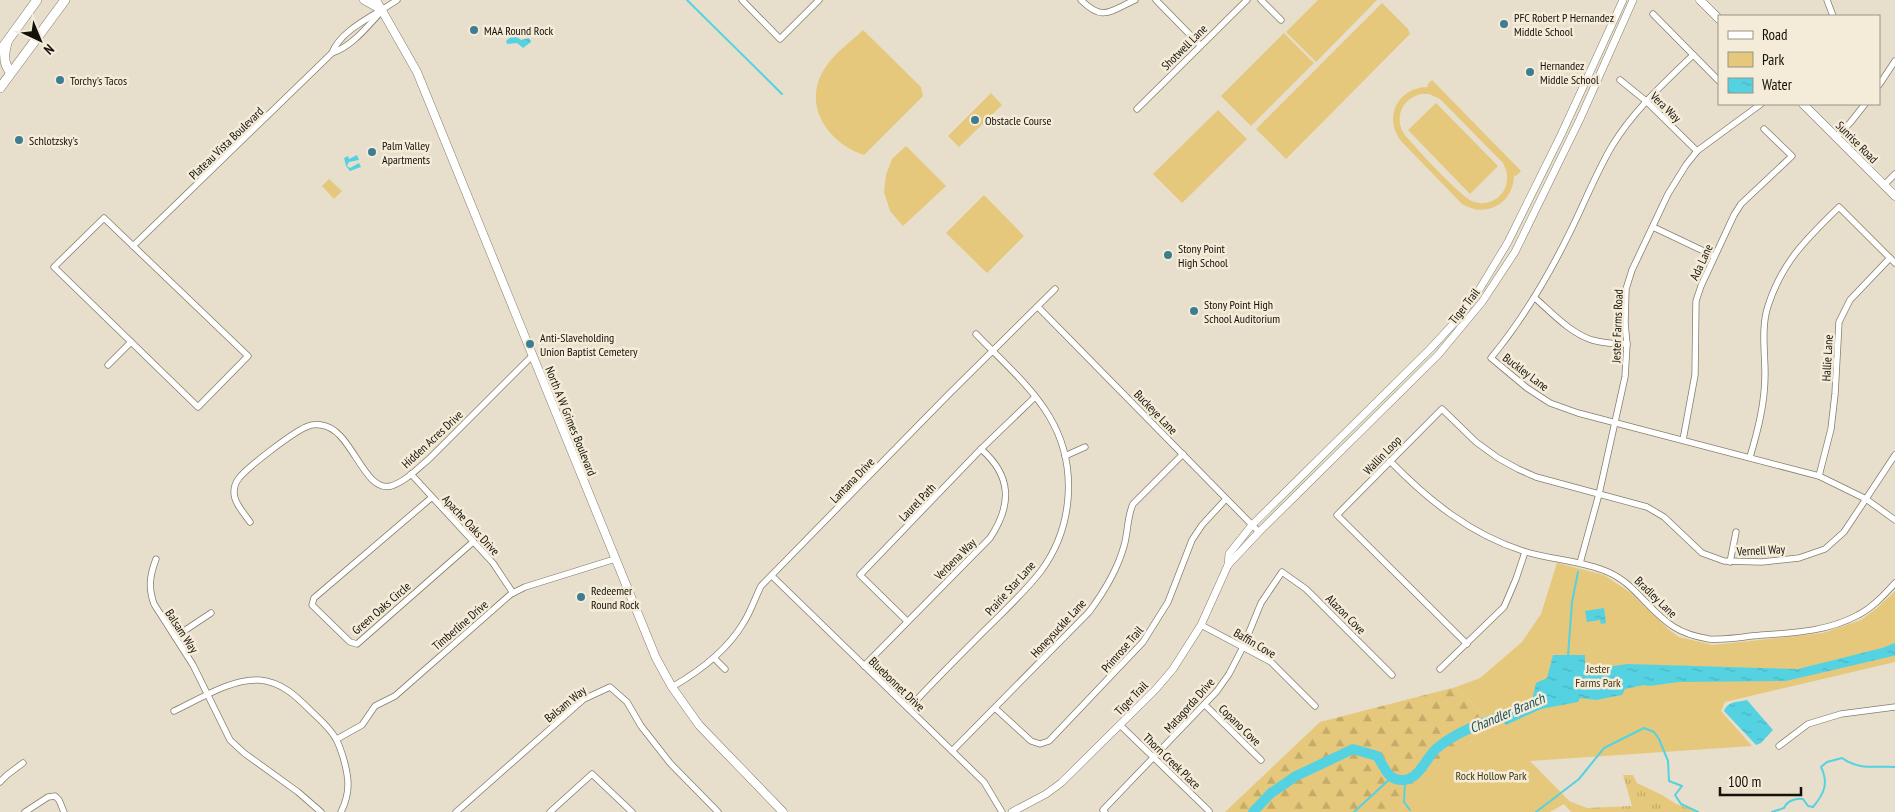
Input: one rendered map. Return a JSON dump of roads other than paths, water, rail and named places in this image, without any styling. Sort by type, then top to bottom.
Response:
[{"type":"highway","points":[[0,51],[37,0]]},
{"type":"highway","points":[[0,88],[65,0]]},
{"type":"highway","points":[[8,41],[5,48],[5,62],[6,68],[11,72]]},
{"type":"main road","points":[[364,0],[382,10]]},
{"type":"main road","name":"North A W Grimes Boulevard","points":[[376,0],[417,72],[656,658],[672,687],[699,725],[784,812]]},
{"type":"main road","points":[[1700,0],[1718,18]]},
{"type":"main road","name":"Sunrise Road","points":[[1805,105],[1895,196]]},
{"type":"street","name":"Plateau Vista Boulevard","points":[[133,246],[332,54],[340,51],[365,30],[382,10],[396,0]]},
{"type":"street","points":[[742,0],[780,39],[820,0]]},
{"type":"street","points":[[1081,0],[1093,11],[1103,13],[1135,0]]},
{"type":"street","points":[[1156,0],[1200,46]]},
{"type":"street","name":"Shotwell Lane","points":[[1136,109],[1247,0]]},
{"type":"street","points":[[1261,0],[1281,20]]},
{"type":"street","name":"Tiger Trail","points":[[1228,565],[1229,554],[1252,525],[1430,350],[1476,295],[1508,242],[1561,135],[1623,0]]},
{"type":"street","name":"Tiger Trail","points":[[1012,812],[1062,783],[1120,725],[1172,669],[1201,625],[1228,565],[1438,355],[1462,328],[1498,279],[1515,252],[1580,119],[1633,0]]},
{"type":"street","points":[[1826,0],[1833,15]]},
{"type":"street","points":[[1653,14],[1718,80]]},
{"type":"street","name":"Buckley Lane","points":[[1693,55],[1646,102],[1624,128],[1612,146],[1535,298],[1514,330],[1491,358],[1527,388],[1550,403],[1578,413],[1819,476],[1866,499],[1895,520]]},
{"type":"street","points":[[1880,84],[1895,62]]},
{"type":"street","name":"Vera Way","points":[[1620,80],[1697,151]]},
{"type":"street","name":"Jester Farms Road","points":[[1580,563],[1599,494],[1625,376],[1627,344],[1625,323],[1626,289],[1632,270],[1677,177],[1697,151],[1759,105]]},
{"type":"street","points":[[1836,136],[1864,105]]},
{"type":"street","name":"Ada Lane","points":[[1684,440],[1695,375],[1696,301],[1700,286],[1734,215],[1742,204],[1792,156],[1764,128]]},
{"type":"street","points":[[1884,185],[1895,174]]},
{"type":"street","points":[[1750,457],[1762,411],[1765,375],[1765,323],[1768,307],[1784,271],[1795,252],[1839,207],[1895,264]]},
{"type":"street","points":[[104,218],[133,246],[248,356],[198,407],[54,268],[104,218]]},
{"type":"street","points":[[1653,226],[1714,256]]},
{"type":"street","name":"Hallie Lane","points":[[1819,476],[1830,429],[1835,394],[1839,322],[1850,300],[1890,258]]},
{"type":"street","name":"Lantana Drive","points":[[672,687],[714,658],[744,622],[761,586],[992,351],[1055,290]]},
{"type":"street","points":[[1535,298],[1571,328],[1589,339],[1604,343],[1627,344]]},
{"type":"street","name":"Buckeye Lane","points":[[1038,307],[1259,532]]},
{"type":"street","name":"Prairie Star Lane","points":[[909,708],[1023,591],[1049,558],[1059,536],[1067,509],[1068,481],[1065,456],[1056,430],[1035,397],[976,334]]},
{"type":"street","points":[[108,365],[131,342]]},
{"type":"street","name":"Hidden Acres Drive","points":[[250,522],[235,500],[234,492],[237,481],[246,471],[283,443],[310,426],[323,425],[338,433],[374,482],[378,485],[391,486],[429,459],[532,356]]},
{"type":"street","name":"Laurel Path","points":[[907,621],[860,575],[981,449],[1035,397]]},
{"type":"street","name":"Wallin Loop","points":[[1467,644],[1337,515],[1442,408],[1476,442],[1498,458],[1518,469],[1536,477],[1599,494]]},
{"type":"street","points":[[1065,456],[1085,447]]},
{"type":"street","name":"Verbena Way","points":[[864,666],[990,538],[1000,520],[1005,501],[1003,480],[996,464],[981,449]]},
{"type":"street","name":"Honeysuckle Lane","points":[[952,751],[1079,623],[1097,601],[1120,559],[1133,504],[1183,454]]},
{"type":"street","name":"Vernell Way","points":[[1599,494],[1654,510],[1702,553],[1717,560],[1762,562],[1799,558],[1816,553],[1840,537],[1895,455]]},
{"type":"street","name":"Bradley Lane","points":[[1390,461],[1423,493],[1450,515],[1475,530],[1525,552],[1580,563],[1621,578],[1673,627],[1688,635],[1720,640],[1791,633],[1830,626],[1859,615],[1895,584]]},
{"type":"street","name":"Apache Oaks Drive","points":[[410,474],[500,572],[513,593]]},
{"type":"street","name":"Green Oaks Circle","points":[[432,498],[314,598],[312,605],[350,642],[357,644],[473,542]]},
{"type":"street","name":"Primrose Trail","points":[[995,708],[1031,741],[1040,744],[1049,741],[1143,642],[1168,602],[1192,540],[1208,517],[1226,499]]},
{"type":"street","points":[[1730,562],[1736,532]]},
{"type":"street","points":[[1440,669],[1504,607],[1525,552]]},
{"type":"street","name":"Balsam Way","points":[[156,559],[150,574],[151,596],[157,610],[193,666],[225,732],[236,747],[298,792],[321,812]]},
{"type":"street","name":"Timberline Drive","points":[[337,740],[362,725],[375,706],[395,696],[513,593],[525,587],[615,559]]},
{"type":"street","name":"Matagorda Drive","points":[[1104,811],[1205,705],[1229,674],[1243,647],[1260,603],[1282,572]]},
{"type":"street","name":"Alazon Cove","points":[[1282,572],[1306,589],[1392,675]]},
{"type":"street","name":"Bluebonnet Drive","points":[[772,576],[984,782],[1002,812]]},
{"type":"street","points":[[175,637],[211,613]]},
{"type":"street","name":"Baffin Cove","points":[[1201,625],[1271,662],[1315,706]]},
{"type":"street","points":[[714,658],[725,669]]},
{"type":"street","points":[[174,712],[232,684],[244,681],[259,680],[274,683],[286,689],[297,697],[337,740],[348,774],[349,784],[348,797],[341,812]]},
{"type":"street","name":"Balsam Way","points":[[456,812],[584,699],[610,687],[627,702],[641,726],[670,762],[718,812]]},
{"type":"street","name":"Copano Cove","points":[[1205,705],[1261,760]]},
{"type":"street","points":[[1779,746],[1808,724],[1841,714],[1895,707]]},
{"type":"street","name":"Thorn Creek Place","points":[[1120,725],[1209,811]]},
{"type":"street","points":[[0,782],[6,774],[24,763]]},
{"type":"street","points":[[550,812],[592,774],[632,812]]},
{"type":"street","points":[[25,812],[48,796],[55,796],[59,800],[64,812]]},
{"type":"water","points":[[513,35],[521,40],[529,38],[531,42],[523,48],[517,43],[507,44],[506,41]]},
{"type":"water","points":[[357,155],[359,160],[349,162],[347,166],[350,168],[359,163],[361,167],[350,171],[346,166],[344,158],[348,156],[349,159]]},
{"type":"water","points":[[1604,608],[1606,623],[1601,624],[1600,620],[1587,622],[1585,611]]},
{"type":"water","points":[[1895,643],[1895,655],[1893,656],[1786,681],[1679,682],[1644,685],[1625,689],[1622,695],[1596,700],[1580,698],[1578,702],[1541,709],[1506,725],[1498,712],[1519,707],[1532,700],[1536,683],[1547,678],[1553,655],[1585,655],[1585,674],[1594,669],[1627,664],[1798,669]]},
{"type":"water","points":[[1747,700],[1773,730],[1761,743],[1756,745],[1724,711],[1728,705]]},
{"type":"waterway","points":[[687,0],[782,94]]},
{"type":"waterway","points":[[1568,656],[1572,602],[1578,572]]},
{"type":"waterway","name":"Chandler Branch","points":[[1253,812],[1271,793],[1296,776],[1353,749],[1377,756],[1390,776],[1398,780],[1409,779],[1418,772],[1432,753],[1445,742],[1472,727],[1512,713]]},
{"type":"waterway","points":[[1536,812],[1579,779],[1604,748],[1644,728],[1654,732],[1659,739],[1668,761],[1669,781],[1682,786],[1675,795],[1681,804],[1698,812]]},
{"type":"waterway","points":[[1772,812],[1784,808],[1789,802],[1797,799],[1803,799],[1808,806],[1813,807],[1820,798],[1824,788],[1825,778],[1821,767],[1827,762],[1842,758],[1861,766],[1895,767]]},
{"type":"waterway","points":[[1354,812],[1391,778]]},
{"type":"waterway","points":[[1405,780],[1404,802],[1410,810]]},
{"type":"place","name":"PFC Robert P Hernandez Middle School","points":[[1504,24]]},
{"type":"place","name":"MAA Round Rock","points":[[474,30]]},
{"type":"place","name":"Hernandez Middle School","points":[[1530,72]]},
{"type":"place","name":"Torchy's Tacos","points":[[60,80]]},
{"type":"place","name":"Obstacle Course","points":[[975,120]]},
{"type":"place","name":"Schlotzsky's","points":[[19,140]]},
{"type":"place","name":"Palm Valley Apartments","points":[[372,152]]},
{"type":"place","name":"Stony Point High School","points":[[1168,255]]},
{"type":"place","name":"Stony Point High School Auditorium","points":[[1194,311]]},
{"type":"place","name":"Anti-Slaveholding Union Baptist Cemetery","points":[[530,344]]},
{"type":"place","name":"Redeemer Round Rock","points":[[581,597]]},
{"type":"park label","name":"Jester Farms Park","points":[[1598,675]]},
{"type":"park label","name":"Rock Hollow Park","points":[[1491,775]]}]
